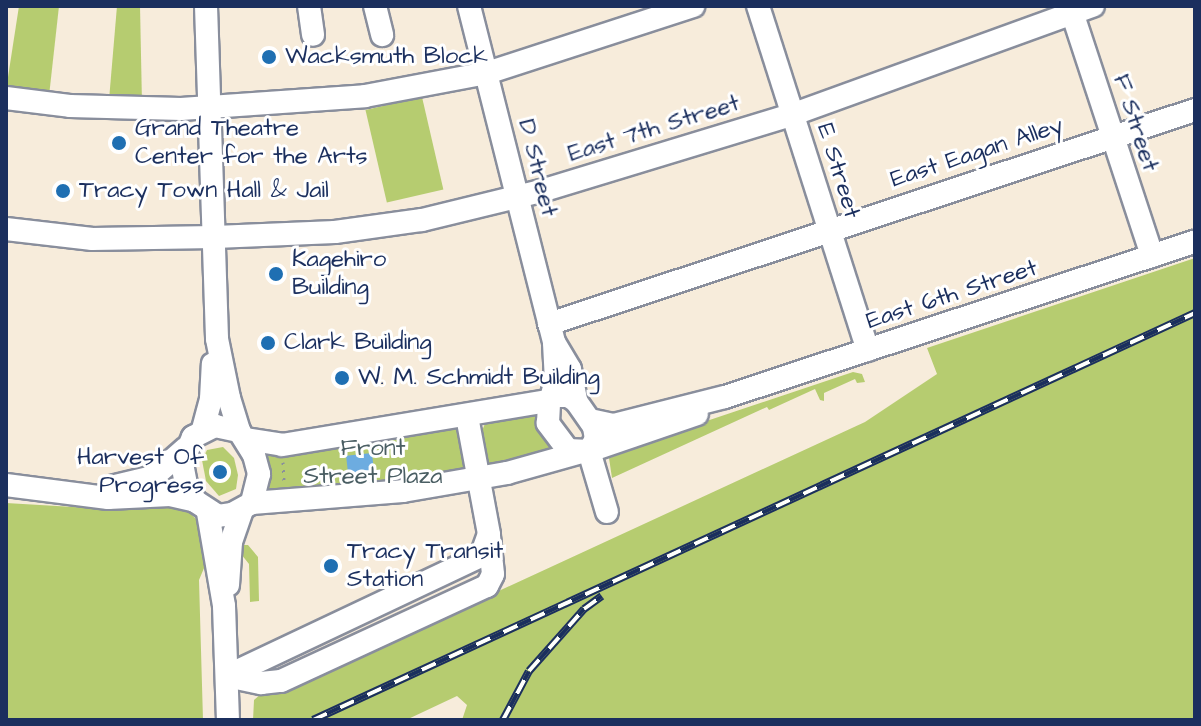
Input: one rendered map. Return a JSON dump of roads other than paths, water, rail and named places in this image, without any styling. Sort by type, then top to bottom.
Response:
[{"type":"street","points":[[70,491],[132,484],[153,477],[203,429],[211,399],[217,339],[206,6]]},
{"type":"street","points":[[309,6],[313,35]]},
{"type":"street","points":[[375,6],[382,35]]},
{"type":"street","name":"D Street","points":[[469,6],[551,334],[556,379],[550,400]]},
{"type":"street","points":[[6,98],[70,106],[210,107],[365,96],[487,73],[693,6]]},
{"type":"street","name":"E Street","points":[[758,6],[868,350]]},
{"type":"street","name":"East 7th Street","points":[[6,229],[92,239],[215,237],[346,230],[422,220],[518,196],[794,114],[1078,8]]},
{"type":"street","name":"F Street","points":[[1078,8],[1113,136],[1152,256]]},
{"type":"street","name":"East Eagan Alley","points":[[551,334],[828,230],[1195,110]]},
{"type":"street","name":"East 6th Street","points":[[590,420],[614,425],[725,397],[1195,242]]},
{"type":"street","name":"D Street","points":[[551,334],[565,356],[576,401]]},
{"type":"street","points":[[217,339],[243,435],[259,474],[231,542],[224,606],[228,720]]},
{"type":"street","points":[[203,429],[226,426],[243,435],[282,445],[467,416],[565,396],[576,401],[590,420],[596,439],[583,452]]},
{"type":"street","name":"East 6th Street","points":[[247,506],[387,493],[558,461],[694,416],[725,397]]},
{"type":"street","points":[[550,400],[546,418],[552,431],[568,450],[583,452]]},
{"type":"street","points":[[227,676],[471,562],[484,552],[489,534],[467,416]]},
{"type":"street","points":[[186,448],[183,474],[202,507],[224,606]]},
{"type":"street","points":[[583,452],[607,512]]},
{"type":"street","points":[[6,485],[108,498],[170,495],[218,516],[247,506]]},
{"type":"water","points":[[372,453],[374,473],[348,476],[346,456]]},
{"type":"railway","points":[[313,720],[1195,313]]},
{"type":"railway","points":[[503,720],[529,671],[584,609],[602,596]]},
{"type":"place","name":"Wacksmuth Block","points":[[269,57]]},
{"type":"place","name":"Grand Theatre Center for the Arts","points":[[119,143]]},
{"type":"place","name":"Tracy Town Hall & Jail","points":[[63,191]]},
{"type":"place","name":"Kagehiro Building","points":[[276,274]]},
{"type":"place","name":"Clark Building","points":[[268,343]]},
{"type":"place","name":"W. M. Schmidt Building","points":[[342,378]]},
{"type":"place","name":"Harvest Of Progress","points":[[220,472]]},
{"type":"place","name":"Tracy Transit Station","points":[[331,566]]},
{"type":"park label","name":"Front Street Plaza","points":[[373,463]]}]
